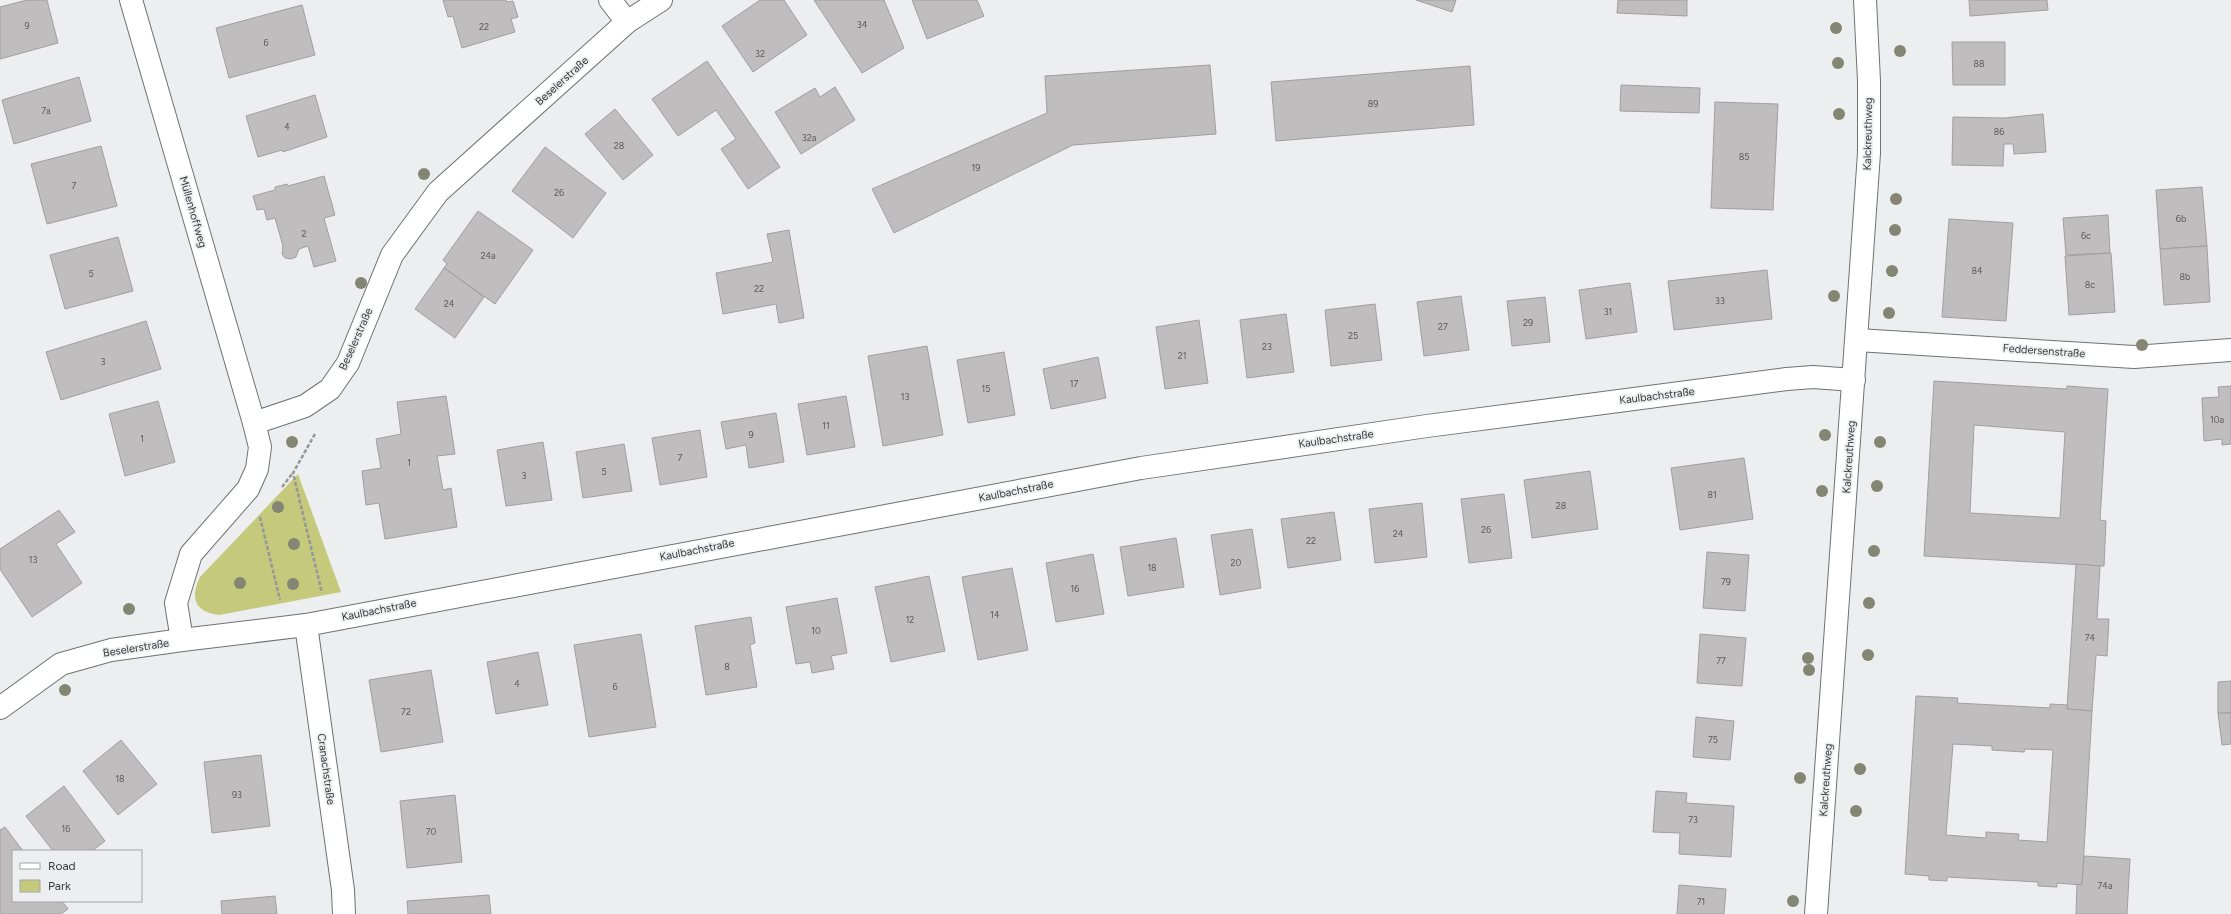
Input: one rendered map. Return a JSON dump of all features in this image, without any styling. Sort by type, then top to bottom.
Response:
[{"type":"street","name":"Müllenhoffweg","points":[[131,0],[254,423]]},
{"type":"street","points":[[610,0],[627,22]]},
{"type":"street","name":"Beselerstraße","points":[[0,708],[61,664],[111,650],[182,640],[176,603],[191,554],[248,489],[257,469],[260,447],[254,423],[305,406],[330,389],[348,363],[392,255],[438,192],[627,22],[661,0]]},
{"type":"street","name":"Kalckreuthweg","points":[[1816,914],[1869,153],[1869,81],[1865,0]]},
{"type":"street","name":"Feddersenstraße","points":[[1857,340],[2134,357],[2231,350]]},
{"type":"street","name":"Kaulbachstraße","points":[[182,640],[296,626],[1141,468],[1427,426],[1787,379],[1814,377],[1854,380]]},
{"type":"street","name":"Cranachstraße","points":[[296,626],[343,890],[344,914]]},
{"type":"path","points":[[315,399],[322,424],[311,438],[293,473],[327,620]]},
{"type":"path","points":[[248,489],[265,532],[296,626]]},
{"type":"green space","points":[[298,474],[341,592],[219,615],[204,611],[199,607],[195,597],[195,591],[200,577]]},
{"type":"building","points":[[27,0],[47,0],[58,43],[0,59],[0,7]]},
{"type":"building","points":[[443,0],[513,1],[518,17],[511,19],[515,32],[462,48],[453,16],[448,17]]},
{"type":"building","points":[[760,0],[784,0],[807,35],[753,72],[722,26]]},
{"type":"building","points":[[814,0],[884,0],[904,48],[862,73]]},
{"type":"building","points":[[912,0],[977,0],[984,16],[927,39]]},
{"type":"building","points":[[1416,0],[1456,0],[1452,12]]},
{"type":"building","points":[[1618,0],[1687,0],[1687,16],[1617,13]]},
{"type":"building","points":[[1969,0],[2047,0],[2048,10],[1970,16]]},
{"type":"building","points":[[302,5],[315,55],[229,78],[216,28]]},
{"type":"building","points":[[1952,42],[2005,42],[2005,85],[1953,85]]},
{"type":"building","points":[[707,61],[780,167],[748,189],[721,149],[736,139],[716,110],[678,136],[652,99]]},
{"type":"building","points":[[1210,65],[1216,134],[1073,145],[894,233],[872,189],[1047,113],[1045,76]]},
{"type":"building","points":[[1470,66],[1474,125],[1276,141],[1271,82]]},
{"type":"building","points":[[79,77],[91,121],[14,144],[2,100]]},
{"type":"building","points":[[1621,85],[1700,88],[1699,113],[1620,111]]},
{"type":"building","points":[[835,87],[855,120],[801,154],[775,112],[815,88],[820,97]]},
{"type":"building","points":[[315,95],[327,137],[283,152],[282,150],[258,157],[246,116]]},
{"type":"building","points":[[1715,102],[1778,104],[1773,210],[1711,208]]},
{"type":"building","points":[[615,109],[653,155],[623,180],[585,134]]},
{"type":"building","points":[[2043,114],[2046,152],[2014,154],[2013,144],[2004,144],[2003,166],[1952,165],[1953,117],[2004,118]]},
{"type":"building","points":[[101,146],[117,206],[47,224],[31,164]]},
{"type":"building","points":[[545,147],[606,193],[573,238],[512,191]]},
{"type":"building","points":[[324,176],[335,215],[324,218],[336,261],[314,267],[308,246],[299,249],[296,257],[291,259],[285,258],[282,254],[283,246],[275,218],[267,220],[264,209],[257,210],[253,196],[275,190],[275,187],[287,184],[288,186]]},
{"type":"building","points":[[2202,187],[2207,246],[2160,249],[2156,190]]},
{"type":"building","points":[[478,211],[533,250],[495,304],[444,268],[447,264],[443,260]]},
{"type":"building","points":[[2108,215],[2110,253],[2066,255],[2063,218]]},
{"type":"building","points":[[1949,219],[2013,223],[2006,321],[1942,317]]},
{"type":"building","points":[[789,230],[804,318],[779,323],[776,304],[723,314],[716,273],[773,262],[767,234]]},
{"type":"building","points":[[118,237],[133,291],[65,309],[50,255]]},
{"type":"building","points":[[2207,246],[2210,302],[2164,305],[2160,249]]},
{"type":"building","points":[[2111,253],[2115,312],[2069,315],[2065,256]]},
{"type":"building","points":[[444,268],[484,297],[455,338],[415,309]]},
{"type":"building","points":[[1767,270],[1772,319],[1674,330],[1668,281]]},
{"type":"building","points":[[1630,283],[1637,332],[1586,339],[1579,290]]},
{"type":"building","points":[[1461,296],[1469,350],[1424,356],[1417,302]]},
{"type":"building","points":[[1545,297],[1550,342],[1512,346],[1507,301]]},
{"type":"building","points":[[1375,304],[1382,360],[1331,366],[1325,310]]},
{"type":"building","points":[[1286,314],[1294,372],[1247,378],[1240,320]]},
{"type":"building","points":[[1199,320],[1208,383],[1165,389],[1156,327]]},
{"type":"building","points":[[146,321],[161,369],[61,400],[46,352]]},
{"type":"building","points":[[927,346],[943,435],[883,446],[868,356]]},
{"type":"building","points":[[1004,352],[1015,415],[968,423],[957,360]]},
{"type":"building","points":[[1098,357],[1106,398],[1051,409],[1043,369]]},
{"type":"building","points":[[1934,381],[2067,389],[2067,386],[2108,389],[2100,520],[2106,521],[2104,566],[1924,556]],"holes":[[[1974,425],[2065,432],[2060,518],[1970,513]]]},
{"type":"building","points":[[2231,386],[2231,444],[2222,445],[2222,439],[2204,441],[2202,398],[2219,397],[2218,387]]},
{"type":"building","points":[[446,396],[455,454],[437,456],[443,490],[451,488],[457,527],[385,539],[379,503],[366,505],[362,471],[381,468],[376,439],[401,434],[397,402]]},
{"type":"building","points":[[846,396],[855,447],[807,455],[798,404]]},
{"type":"building","points":[[158,401],[175,462],[125,476],[109,414]]},
{"type":"building","points":[[776,413],[784,462],[749,468],[746,445],[726,449],[721,422]]},
{"type":"building","points":[[700,430],[707,477],[660,485],[652,438]]},
{"type":"building","points":[[543,442],[552,500],[506,506],[497,450]]},
{"type":"building","points":[[624,444],[632,491],[583,498],[576,452]]},
{"type":"building","points":[[1744,458],[1753,519],[1680,530],[1671,468]]},
{"type":"building","points":[[1590,471],[1598,529],[1532,538],[1524,480]]},
{"type":"building","points":[[1504,494],[1512,558],[1469,563],[1461,499]]},
{"type":"building","points":[[1422,503],[1427,557],[1375,563],[1369,509]]},
{"type":"building","points":[[59,510],[75,532],[56,544],[82,583],[32,617],[0,569],[0,549]]},
{"type":"building","points":[[1334,512],[1341,560],[1288,568],[1281,519]]},
{"type":"building","points":[[1252,529],[1261,588],[1220,595],[1211,535]]},
{"type":"building","points":[[1176,538],[1184,587],[1128,596],[1120,547]]},
{"type":"building","points":[[1707,552],[1749,555],[1745,611],[1703,608]]},
{"type":"building","points":[[1093,554],[1104,614],[1056,622],[1046,563]]},
{"type":"building","points":[[2076,564],[2100,566],[2097,619],[2109,619],[2107,656],[2096,655],[2092,711],[2067,709]]},
{"type":"building","points":[[1012,568],[1028,650],[978,660],[962,577]]},
{"type":"building","points":[[929,576],[945,651],[891,662],[875,587]]},
{"type":"building","points":[[837,598],[847,653],[831,656],[834,669],[812,673],[810,662],[796,664],[786,607]]},
{"type":"building","points":[[751,617],[755,643],[750,645],[757,687],[706,695],[695,626]]},
{"type":"building","points":[[641,634],[656,727],[589,737],[574,645]]},
{"type":"building","points":[[1700,634],[1746,638],[1742,686],[1697,683]]},
{"type":"building","points":[[538,652],[548,705],[496,714],[487,662]]},
{"type":"building","points":[[431,670],[443,742],[381,752],[369,680]]},
{"type":"building","points":[[2231,681],[2231,713],[2218,713],[2218,682]]},
{"type":"building","points":[[1916,696],[1958,698],[1957,703],[2050,708],[2050,704],[2068,705],[2067,709],[2092,711],[2082,885],[2057,883],[2057,887],[2038,886],[2038,882],[1947,877],[1947,881],[1929,880],[1929,876],[1905,874]],"holes":[[[1953,744],[1992,746],[1992,750],[2024,752],[2025,749],[2053,750],[2047,842],[2018,840],[2019,834],[1986,832],[1986,838],[1946,835]]]},
{"type":"building","points":[[2218,713],[2231,713],[2231,744],[2222,745]]},
{"type":"building","points":[[1696,717],[1734,721],[1730,760],[1693,757]]},
{"type":"building","points":[[121,740],[157,784],[118,815],[83,771]]},
{"type":"building","points":[[261,755],[270,826],[212,833],[204,762]]},
{"type":"building","points":[[64,786],[105,841],[93,850],[52,850],[26,816]]},
{"type":"building","points":[[1656,791],[1687,793],[1686,803],[1734,806],[1731,857],[1679,854],[1680,833],[1653,832]]},
{"type":"building","points":[[455,795],[462,862],[407,868],[400,801]]},
{"type":"building","points":[[5,827],[22,850],[12,850],[12,902],[63,902],[68,909],[61,914],[0,914],[0,830]]},
{"type":"building","points":[[2084,856],[2130,859],[2127,914],[2076,914],[2077,884],[2082,885]]},
{"type":"building","points":[[1679,885],[1726,889],[1724,914],[1677,914]]},
{"type":"building","points":[[489,895],[491,914],[408,914],[407,901]]},
{"type":"building","points":[[275,896],[277,914],[222,914],[221,901]]}]
